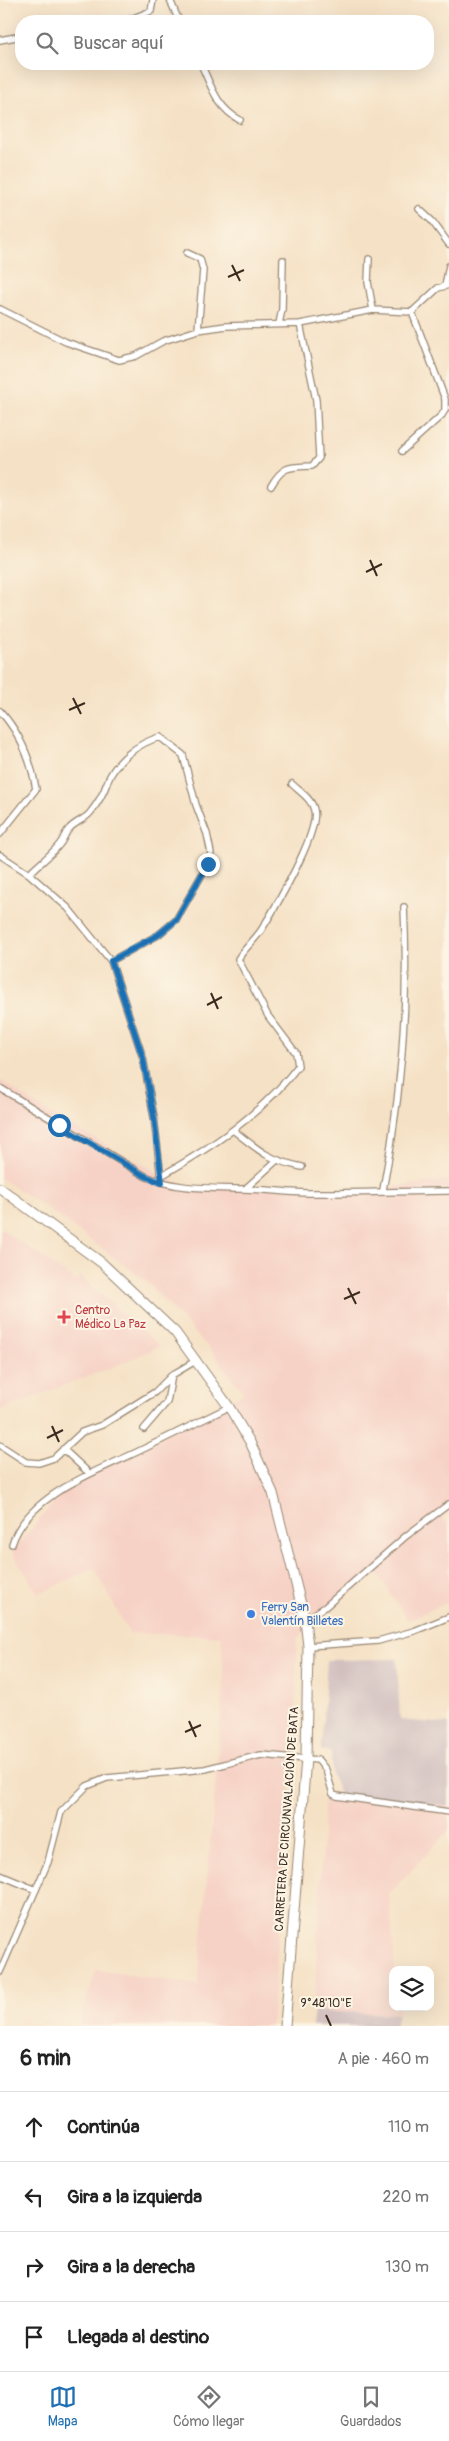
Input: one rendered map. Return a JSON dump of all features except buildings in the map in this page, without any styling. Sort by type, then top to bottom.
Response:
[{"type":"main road","name":"CARRETERA DE CIRCUNVALACIÓN DE BATA","points":[[0,1188],[102,1263],[175,1332],[229,1406],[250,1442],[273,1493],[305,1620],[308,1646],[306,1758],[285,2026]]},
{"type":"street","points":[[141,15],[151,11],[153,0]]},
{"type":"street","points":[[170,0],[177,15]]},
{"type":"street","points":[[0,40],[15,37]]},
{"type":"street","points":[[204,70],[216,100],[230,115],[240,120]]},
{"type":"street","points":[[419,209],[432,221],[449,244]]},
{"type":"street","points":[[187,252],[200,259],[203,270],[198,330]]},
{"type":"street","points":[[369,259],[368,282],[373,310]]},
{"type":"street","points":[[279,324],[284,292],[283,260]]},
{"type":"street","points":[[0,309],[66,342],[119,360],[136,356],[163,340],[198,330],[251,324],[300,324],[373,310],[412,312],[429,294],[447,285],[449,266]]},
{"type":"street","points":[[402,451],[442,415],[445,410],[445,399],[412,312]]},
{"type":"street","points":[[271,486],[278,474],[284,469],[312,466],[319,458],[316,400],[300,324]]},
{"type":"street","points":[[0,711],[7,718],[32,764],[36,789],[0,834]]},
{"type":"street","points":[[29,874],[58,847],[73,824],[90,813],[105,793],[107,783],[115,771],[134,748],[144,741],[160,737],[181,752],[196,805],[207,834],[211,853],[208,864],[176,920],[158,935],[111,961]]},
{"type":"street","points":[[161,1176],[192,1158],[233,1130],[267,1103],[298,1066],[296,1053],[268,1016],[238,959],[262,928],[309,839],[315,818],[314,809],[311,802],[292,784]]},
{"type":"street","points":[[0,855],[29,874],[68,908],[111,961],[143,1058],[154,1117],[162,1183]]},
{"type":"street","points":[[383,1190],[391,1152],[403,1031],[406,951],[404,907]]},
{"type":"street","points":[[0,1088],[145,1176],[181,1188],[245,1189],[317,1194],[383,1190],[449,1192]]},
{"type":"street","points":[[233,1130],[259,1151],[276,1161],[302,1167]]},
{"type":"street","points":[[245,1189],[276,1161]]},
{"type":"street","points":[[0,1445],[26,1462],[39,1463],[54,1458],[82,1432],[102,1425],[155,1392],[172,1375],[197,1360]]},
{"type":"street","points":[[144,1429],[167,1402],[172,1375]]},
{"type":"street","points":[[12,1544],[16,1530],[30,1514],[89,1474],[229,1406]]},
{"type":"street","points":[[63,1449],[89,1474]]},
{"type":"street","points":[[305,1620],[339,1594],[406,1536],[449,1504]]},
{"type":"street","points":[[308,1646],[378,1641],[414,1631],[449,1616]]},
{"type":"street","points":[[0,1972],[51,1856],[59,1817],[64,1808],[81,1790],[98,1780],[205,1769],[252,1756],[306,1758],[318,1760],[322,1764],[333,1794],[336,1796],[449,1812]]},
{"type":"street","points":[[0,1876],[36,1890]]},
{"type":"shaded area","points":[[0,1080],[53,1116],[171,1180],[186,1186],[370,1190],[449,1180],[449,1512],[442,1518],[449,1524],[449,1602],[408,1620],[378,1574],[321,1615],[297,1640],[294,1746],[271,2026],[79,2026],[96,1970],[198,1985],[224,1682],[221,1636],[129,1633],[94,1568],[38,1594],[12,1552],[66,1488],[244,1393],[210,1349],[145,1280],[44,1206],[0,1178]]},
{"type":"shaded area","name":"Centro Médico La Paz","points":[[0,1228],[76,1281],[80,1276],[160,1346],[120,1364],[0,1410]]},
{"type":"shaded area","points":[[397,1659],[400,1720],[449,1724],[449,1806],[340,1794],[332,1776],[331,1752],[321,1750],[327,1660]]},
{"type":"shaded area","points":[[325,1792],[449,1806],[449,1830],[389,1894],[395,1966],[389,1966],[389,2011],[398,2011],[398,2014],[314,2011]]},
{"type":"shaded area","points":[[314,2011],[398,2014],[395,2026],[312,2026]]},
{"type":"place","name":"Centro Médico La Paz","points":[[64,1317]]},
{"type":"place","name":"Ferry San Valentín Billetes","points":[[251,1614]]},
{"type":"route","points":[[59,1125],[145,1176],[162,1183],[154,1117],[143,1058],[111,961],[158,935],[176,920],[208,864]]}]
